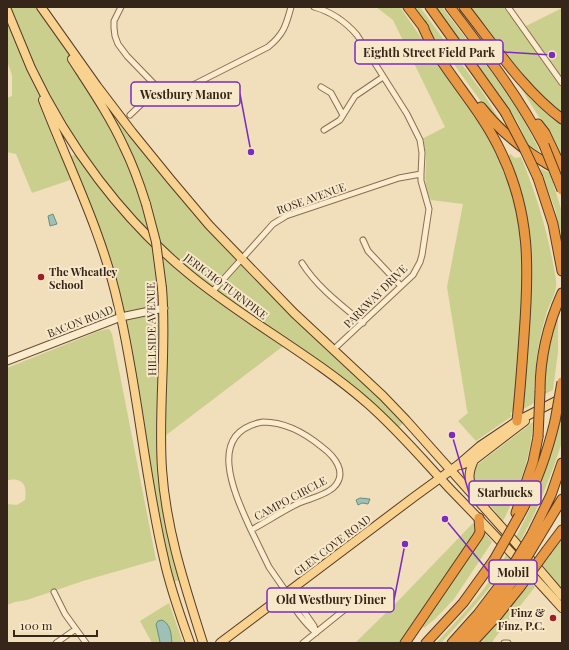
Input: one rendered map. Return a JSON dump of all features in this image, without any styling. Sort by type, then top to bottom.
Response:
[{"type":"highway","points":[[408,7],[480,106],[497,126],[535,156],[562,172]]},
{"type":"highway","points":[[430,7],[505,112],[524,148],[538,178],[550,214],[562,271]]},
{"type":"highway","points":[[450,7],[498,70],[521,104],[544,145],[562,190]]},
{"type":"highway","points":[[464,7],[531,91],[548,108],[562,119]]},
{"type":"highway","points":[[422,25],[438,56],[475,107],[491,133],[507,166],[519,202],[526,240],[528,269],[517,421]]},
{"type":"highway","points":[[521,104],[545,133],[562,169]]},
{"type":"highway","points":[[426,643],[463,603],[494,560],[508,536],[517,515],[531,470],[538,437],[541,364],[545,343],[562,293]]},
{"type":"highway","points":[[517,515],[528,501],[540,472],[555,421],[562,382]]},
{"type":"highway","points":[[535,536],[562,463]]},
{"type":"highway","points":[[462,643],[495,606],[509,579],[535,536],[562,499]]},
{"type":"highway","points":[[405,643],[478,536],[480,532],[479,518]]},
{"type":"highway","points":[[472,643],[493,622],[562,530]]},
{"type":"highway","points":[[452,643],[509,579]]},
{"type":"main road","name":"JERICHO TURNPIKE","points":[[7,10],[32,69],[70,136],[93,171],[112,196],[138,225],[162,250],[189,274],[212,292],[353,391],[387,421],[562,608]]},
{"type":"main road","name":"HILLSIDE AVENUE","points":[[43,10],[118,136],[132,164],[146,204],[156,242],[164,308],[161,439],[165,498],[176,558],[203,643]]},
{"type":"main road","name":"JERICHO TURNPIKE","points":[[43,10],[107,100],[182,194],[241,259],[294,313],[383,396],[451,470],[562,596]]},
{"type":"main road","name":"HILLSIDE AVENUE","points":[[32,69],[91,215],[112,276],[132,373],[157,529],[170,583],[190,643]]},
{"type":"main road","name":"GLEN COVE ROAD","points":[[220,643],[441,478],[475,450],[517,421],[562,398]]},
{"type":"main road","name":"GLEN COVE ROAD","points":[[458,465],[474,460],[544,408]]},
{"type":"main road","points":[[474,460],[469,470],[469,478],[479,502]]},
{"type":"street","points":[[121,7],[114,21],[115,36],[118,44],[127,56],[157,87],[175,90],[189,87],[268,47],[277,40],[281,34],[285,27],[291,7]]},
{"type":"street","name":"PARKWAY DRIVE","points":[[314,7],[325,10],[337,17],[350,27],[357,35],[407,114],[420,140],[422,153],[420,174],[429,209],[420,262],[413,275],[333,350]]},
{"type":"street","points":[[508,7],[562,83]]},
{"type":"street","points":[[324,130],[340,120],[355,96],[384,77]]},
{"type":"street","points":[[130,115],[151,96],[157,87]]},
{"type":"street","points":[[321,87],[331,93],[343,115]]},
{"type":"street","name":"ROSE AVENUE","points":[[212,292],[273,224],[286,216],[400,178],[420,174]]},
{"type":"street","points":[[363,240],[368,251],[401,286]]},
{"type":"street","points":[[302,264],[309,274],[363,323]]},
{"type":"street","name":"BACON ROAD","points":[[7,361],[121,317],[164,308]]},
{"type":"street","name":"CAMPO CIRCLE","points":[[251,530],[296,505],[334,487],[339,478],[338,463],[330,454],[306,434],[295,429],[270,422],[258,423],[242,431],[235,438],[231,444],[228,463],[240,508],[268,567],[310,628],[316,633]]},
{"type":"street","points":[[54,592],[62,608],[86,643]]},
{"type":"street","points":[[303,643],[354,602]]},
{"type":"street","points":[[56,643],[76,629]]},
{"type":"green space","points":[[7,7],[41,7],[107,115],[116,112],[209,225],[406,420],[396,430],[377,412],[286,344],[161,439],[162,471],[182,579],[170,583],[121,317],[76,178],[32,193],[16,154],[7,152],[7,98],[12,96],[12,75],[7,61]],"holes":[[[34,73],[80,153],[68,157]]]},
{"type":"green space","points":[[376,7],[400,7],[451,81],[449,82],[478,120],[500,160],[515,204],[520,227],[524,268],[514,412],[512,411],[510,414],[512,416],[476,441],[458,421],[468,413],[447,287],[463,204],[431,200],[428,195],[426,180],[426,153],[422,139],[445,127],[393,20]]},
{"type":"green space","points":[[412,7],[420,7],[483,93],[505,128],[488,111]]},
{"type":"green space","points":[[436,7],[442,7],[508,95],[540,152],[529,146],[517,121],[500,95]]},
{"type":"green space","points":[[468,7],[503,7],[526,36],[562,89],[562,114],[541,96]]},
{"type":"green space","points":[[562,8],[562,83],[524,27]]},
{"type":"green space","points":[[521,84],[543,108],[562,124],[562,160],[549,133],[519,85]]},
{"type":"green space","points":[[511,154],[515,158],[521,157],[531,183],[547,236],[556,281],[556,287],[547,312],[538,348],[535,370],[534,403],[522,410],[529,254],[506,157]]},
{"type":"green space","points":[[540,168],[550,173],[562,212],[562,238],[555,209]]},
{"type":"green space","points":[[558,313],[558,352],[553,390],[543,395],[546,358]]},
{"type":"green space","points":[[108,329],[112,334],[156,560],[7,605],[7,504],[17,505],[25,500],[26,494],[23,483],[15,480],[7,480],[7,368],[99,331]]},
{"type":"green space","points":[[562,414],[562,442],[544,492],[524,533],[502,571],[485,593],[441,643],[436,643],[467,610],[488,583],[517,536],[543,476],[557,435]]},
{"type":"green space","points":[[533,422],[527,461],[513,499],[502,523],[495,511],[471,483],[473,468]]},
{"type":"green space","points":[[473,523],[476,528],[476,534],[467,543],[399,643],[355,643],[399,600]]},
{"type":"green space","points":[[484,532],[492,542],[454,599],[424,628],[420,624]]},
{"type":"green space","points":[[562,537],[562,587],[561,587],[541,565]]},
{"type":"green space","points":[[529,581],[535,587],[492,643],[477,643],[504,613]]},
{"type":"green space","points":[[169,603],[183,643],[152,643],[140,621]]},
{"type":"water","points":[[53,214],[57,224],[50,226],[48,216]]},
{"type":"water","points":[[360,498],[370,499],[368,504],[362,503],[358,505],[356,500]]},
{"type":"water","points":[[162,620],[169,627],[172,643],[160,642],[156,624],[158,621]]},
{"type":"place","name":"Eighth Street Field Park","points":[[552,55]]},
{"type":"place","name":"Westbury Manor","points":[[251,152]]},
{"type":"place","name":"The Wheatley School","points":[[41,277]]},
{"type":"place","name":"Starbucks","points":[[452,435]]},
{"type":"place","name":"Mobil","points":[[445,519]]},
{"type":"place","name":"Old Westbury Diner","points":[[405,544]]},
{"type":"place","name":"Finz & Finz, P.C.","points":[[553,618]]}]
